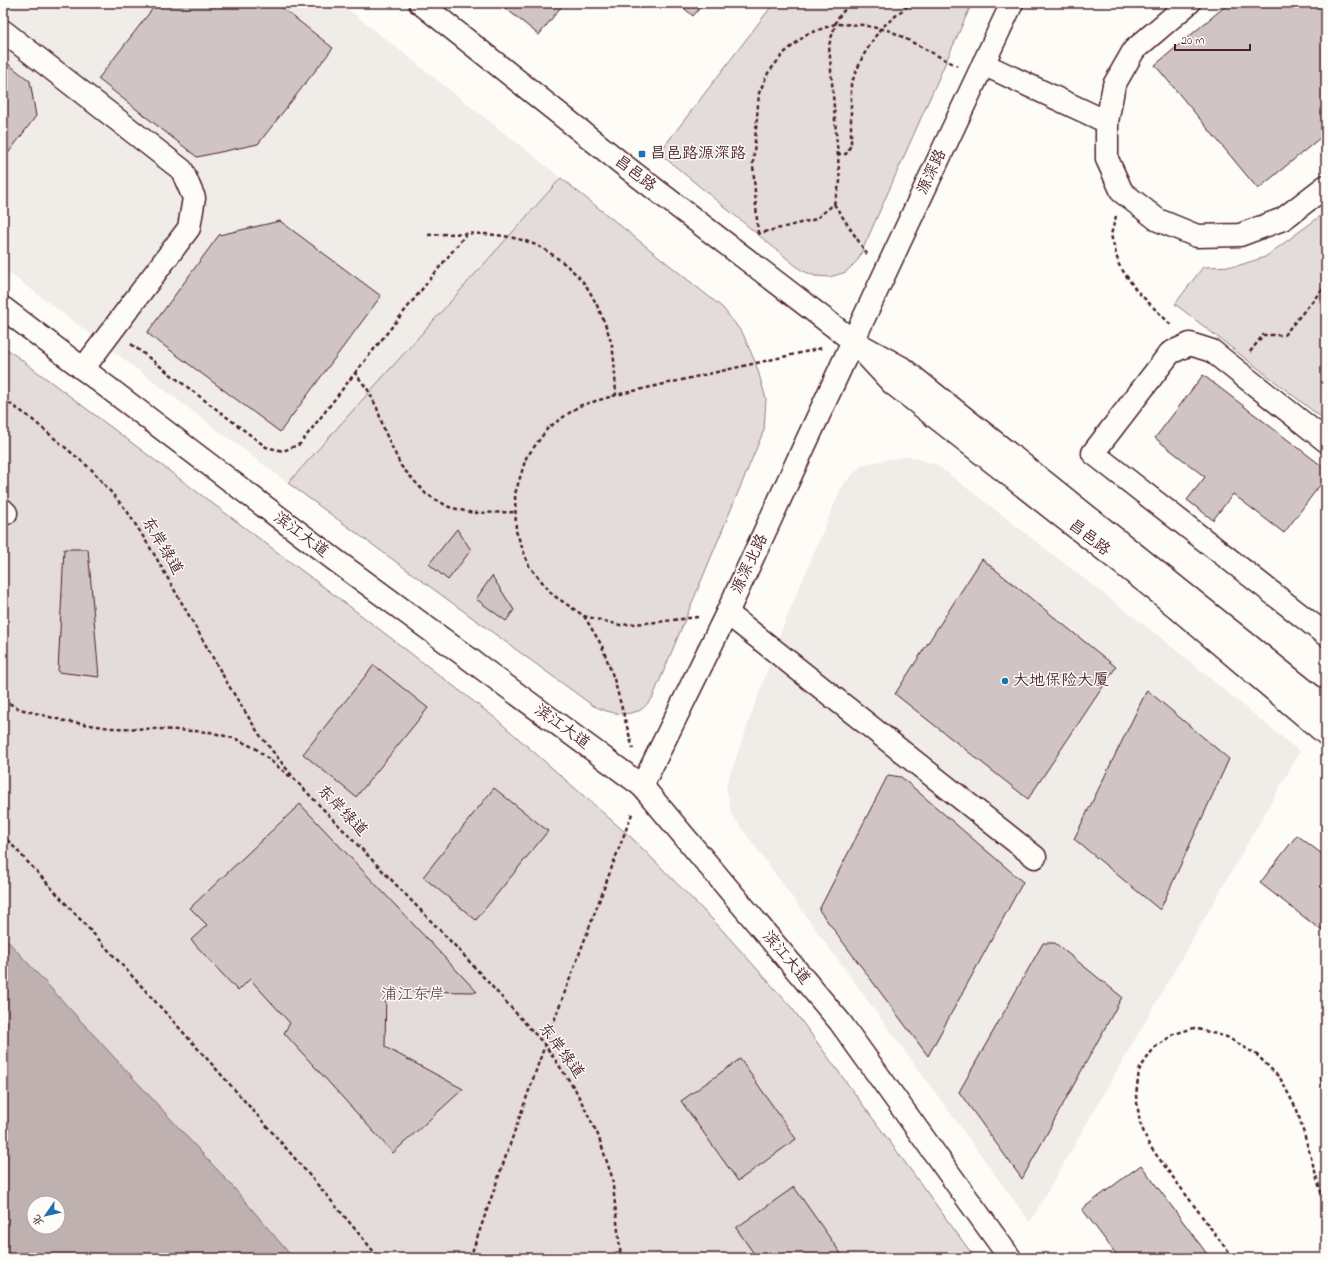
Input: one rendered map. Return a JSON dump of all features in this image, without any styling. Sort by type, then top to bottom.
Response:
[{"type":"main road","name":"昌邑路","points":[[420,3],[630,170],[853,341],[902,368],[1326,707]]},
{"type":"main road","name":"源深路","points":[[853,341],[1012,3]]},
{"type":"main road","points":[[1188,3],[1134,50],[1114,85],[1107,122],[1107,159],[1122,192],[1158,220],[1197,236],[1240,235],[1283,219],[1326,186]]},
{"type":"main road","points":[[3,31],[182,170],[194,198],[189,228],[83,369]]},
{"type":"main road","points":[[980,70],[1107,122]]},
{"type":"main road","name":"滨江大道","points":[[3,308],[335,560],[642,786],[840,1022],[1010,1258]]},
{"type":"main road","name":"昌邑路","points":[[853,341],[892,383],[1162,596],[1326,734]]},
{"type":"main road","name":"源深北路","points":[[642,786],[727,613],[853,341]]},
{"type":"main road","points":[[1326,441],[1212,351],[1190,344],[1170,353],[1093,453],[1326,635]]},
{"type":"main road","points":[[727,613],[1035,858]]},
{"type":"path","points":[[724,242],[816,219],[834,204],[840,182],[829,45],[837,20],[850,3]]},
{"type":"path","points":[[837,154],[846,154],[850,145],[851,84],[863,56],[880,29],[911,3]]},
{"type":"path","points":[[758,234],[753,164],[759,92],[768,73],[784,53],[807,34],[836,24],[863,25],[891,31],[980,70]]},
{"type":"path","points":[[1122,192],[1111,235],[1119,265],[1136,290],[1190,344]]},
{"type":"path","points":[[834,204],[883,278]]},
{"type":"path","points":[[112,330],[266,447],[283,451],[300,444],[466,233]]},
{"type":"path","points":[[428,235],[466,233],[504,236],[532,243],[560,259],[584,283],[600,313],[612,346],[616,395]]},
{"type":"path","points":[[1236,370],[1263,335],[1284,335],[1326,285]]},
{"type":"path","points":[[727,613],[620,625],[584,616],[553,596],[530,566],[516,531],[516,494],[526,458],[548,428],[579,406],[616,395],[853,341]]},
{"type":"path","points":[[355,373],[368,390],[377,408],[385,432],[401,466],[426,494],[449,507],[473,513],[516,512]]},
{"type":"path","name":"东岸绿道","points":[[3,399],[28,416],[92,470],[127,511],[154,554],[229,686],[259,734],[297,782],[458,949],[545,1046],[575,1089],[598,1135],[612,1177],[621,1258]]},
{"type":"path","points":[[470,1258],[545,1046],[642,786],[614,679],[602,646],[584,616]]},
{"type":"path","points":[[3,700],[20,709],[65,721],[110,728],[210,732],[236,738],[255,748],[297,782]]},
{"type":"path","points":[[3,835],[153,999],[326,1194],[379,1258]]},
{"type":"path","points":[[1233,1258],[1149,1145],[1140,1123],[1136,1096],[1139,1070],[1154,1048],[1174,1034],[1194,1028],[1227,1037],[1257,1055],[1280,1078],[1297,1110],[1326,1209]]},
{"type":"shaded area","points":[[3,3],[340,3],[561,178],[288,483],[3,268]]},
{"type":"shaded area","points":[[909,456],[937,465],[1161,638],[1300,752],[1030,1222],[732,815],[726,786],[780,634],[842,486],[861,466]]},
{"type":"shaded area","points":[[3,936],[233,1187],[293,1258],[3,1258]]},
{"type":"green space","points":[[774,3],[972,3],[858,260],[846,272],[830,277],[815,276],[801,270],[659,153]]},
{"type":"green space","points":[[561,178],[723,308],[743,334],[756,364],[766,399],[764,430],[652,699],[644,708],[626,714],[608,712],[592,705],[288,483]]},
{"type":"green space","points":[[1326,212],[1326,421],[1175,304],[1203,267],[1237,266],[1265,257]]},
{"type":"green space","name":"浦江东岸","points":[[3,346],[494,717],[634,840],[714,921],[792,1008],[975,1258],[293,1258],[233,1187],[3,936]]},
{"type":"building","points":[[157,3],[276,3],[333,48],[258,144],[197,157],[98,79]]},
{"type":"building","points":[[499,3],[564,3],[539,35]]},
{"type":"building","points":[[678,3],[704,3],[693,16]]},
{"type":"building","points":[[1229,3],[1322,3],[1326,7],[1326,133],[1258,189],[1155,65]]},
{"type":"building","points":[[3,60],[30,81],[36,116],[3,160]]},
{"type":"building","points":[[280,221],[381,296],[280,432],[147,333],[219,235]]},
{"type":"building","points":[[1203,375],[1326,469],[1326,477],[1284,533],[1233,494],[1213,520],[1187,500],[1205,477],[1155,438]]},
{"type":"building","points":[[457,529],[471,550],[448,580],[429,564]]},
{"type":"building","points":[[64,549],[88,549],[99,677],[58,672]]},
{"type":"building","name":"大地保险大厦","points":[[982,559],[1116,667],[1028,799],[895,694]]},
{"type":"building","points":[[492,576],[514,610],[506,621],[476,599]]},
{"type":"building","points":[[374,665],[428,708],[356,797],[303,754]]},
{"type":"building","points":[[1147,690],[1229,759],[1160,910],[1074,839]]},
{"type":"building","points":[[888,775],[901,777],[1023,882],[928,1056],[819,910]]},
{"type":"building","points":[[494,788],[548,831],[476,920],[423,877]]},
{"type":"building","points":[[300,804],[477,992],[386,991],[385,1047],[463,1089],[393,1153],[284,1033],[290,1023],[250,979],[238,991],[191,940],[207,925],[190,908]]},
{"type":"building","points":[[1297,835],[1326,857],[1326,934],[1260,883]]},
{"type":"building","points":[[1043,943],[1055,943],[1122,997],[1022,1179],[959,1092]]},
{"type":"building","points":[[740,1059],[796,1139],[738,1181],[681,1101]]},
{"type":"building","points":[[1326,1075],[1326,1101],[1320,1077]]},
{"type":"building","points":[[1141,1165],[1210,1258],[1119,1258],[1082,1209]]},
{"type":"building","points":[[794,1187],[844,1258],[757,1258],[736,1228]]},
{"type":"place","name":"昌邑路源深路","points":[[642,154]]},
{"type":"place","name":"大地保险大厦","points":[[1005,681]]}]
